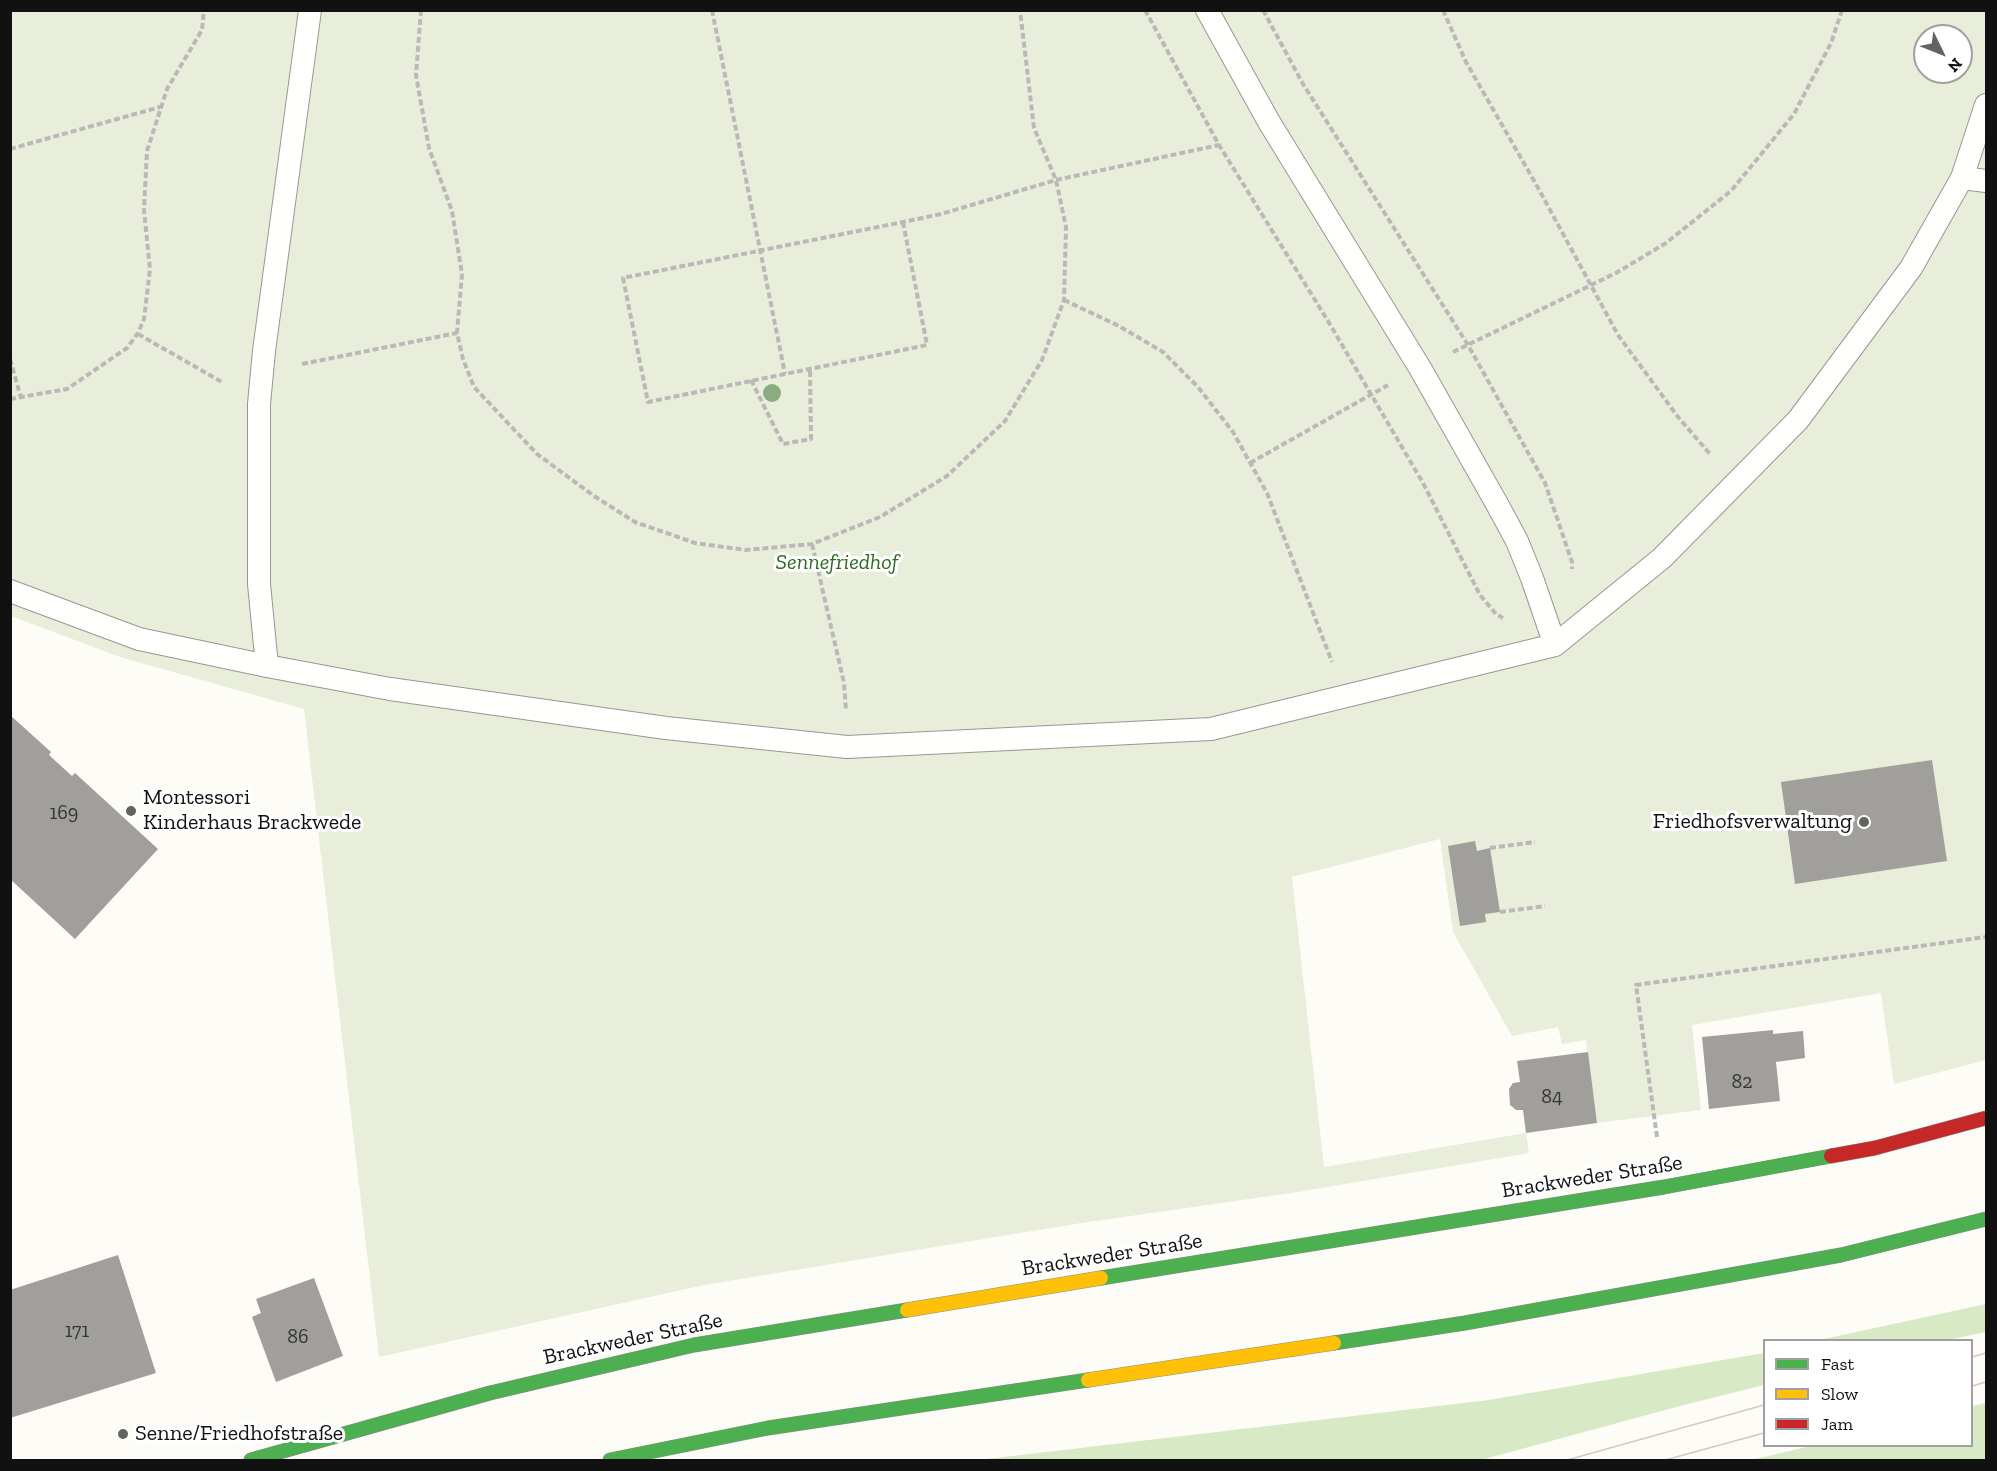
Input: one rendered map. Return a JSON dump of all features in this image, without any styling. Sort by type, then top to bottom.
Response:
[{"type":"main road","name":"Brackweder Straße","points":[[251,1461],[490,1393],[694,1345],[1664,1187],[1875,1148],[1986,1118]]},
{"type":"main road","points":[[610,1461],[768,1428],[1466,1323],[1841,1255],[1986,1219]]},
{"type":"lane","points":[[267,666],[260,584],[259,404],[310,10]]},
{"type":"lane","points":[[1207,10],[1269,122],[1420,368],[1517,541],[1556,645]]},
{"type":"lane","points":[[10,591],[139,639],[390,689],[643,725],[848,747],[1211,729],[1556,645],[1662,558],[1797,420],[1911,268],[1962,178],[1986,105]]},
{"type":"lane","points":[[1962,178],[1986,181]]},
{"type":"path","points":[[10,399],[67,389],[127,348],[138,333],[144,319],[150,269],[144,210],[147,152],[167,89],[202,30],[204,10]]},
{"type":"path","points":[[421,10],[416,75],[429,148],[452,211],[462,274],[457,333],[463,360],[474,387],[537,454],[594,496],[635,522],[695,543],[746,550],[812,544],[879,517],[947,476],[1005,421],[1042,360],[1064,300],[1066,226],[1056,180],[1034,128],[1020,10]]},
{"type":"path","points":[[712,10],[785,374]]},
{"type":"path","points":[[1145,10],[1219,145],[1328,321],[1424,483],[1480,595],[1496,614],[1556,645]]},
{"type":"path","points":[[1263,10],[1304,84],[1468,345],[1545,483],[1572,562],[1572,571]]},
{"type":"path","points":[[1443,10],[1466,62],[1618,335],[1678,417],[1736,484]]},
{"type":"path","points":[[1250,463],[1420,368],[1616,273],[1666,243],[1731,191],[1794,114],[1831,43],[1842,10]]},
{"type":"path","points":[[10,149],[160,107]]},
{"type":"path","points":[[903,222],[927,345],[648,402],[623,278],[941,214],[1056,180],[1219,145]]},
{"type":"path","points":[[1064,300],[1119,326],[1163,352],[1198,387],[1233,432],[1267,493],[1346,696]]},
{"type":"path","points":[[138,333],[259,404]]},
{"type":"path","points":[[263,372],[457,333]]},
{"type":"path","points":[[10,359],[21,398]]},
{"type":"path","points":[[751,381],[783,444],[811,439],[810,369]]},
{"type":"path","points":[[812,544],[844,683],[848,747]]},
{"type":"path","points":[[1490,848],[1535,842]]},
{"type":"path","points":[[1500,912],[1545,906]]},
{"type":"path","points":[[1657,1137],[1636,985],[1986,937]]},
{"type":"green space","name":"Sennefriedhof","points":[[10,11],[1986,11],[1986,1060],[1894,1084],[1881,993],[1692,1025],[1701,1110],[1597,1123],[1586,1040],[1562,1044],[1558,1027],[1512,1036],[1453,932],[1440,839],[1292,877],[1324,1167],[1526,1133],[1529,1153],[1298,1192],[1075,1224],[704,1285],[379,1357],[304,709],[120,657],[11,616]]},
{"type":"green space","points":[[1986,1304],[1986,1332],[1953,1339],[1824,1339]]},
{"type":"green space","points":[[1763,1353],[1763,1385],[1481,1460],[978,1460],[1489,1400]]},
{"type":"green space","points":[[1986,1403],[1986,1460],[1751,1460],[1807,1447],[1973,1447],[1973,1406]]},
{"type":"building","points":[[10,715],[51,752],[49,755],[72,776],[75,773],[158,849],[75,939],[10,879]]},
{"type":"building","name":"Friedhofsverwaltung","points":[[1932,760],[1947,861],[1795,884],[1781,782]]},
{"type":"building","points":[[1475,841],[1477,851],[1490,848],[1500,912],[1485,914],[1486,922],[1460,926],[1448,846]]},
{"type":"building","points":[[1773,1030],[1773,1034],[1803,1031],[1805,1058],[1776,1062],[1780,1101],[1709,1109],[1702,1037]]},
{"type":"building","points":[[1588,1052],[1597,1123],[1526,1133],[1523,1110],[1516,1110],[1510,1105],[1509,1089],[1513,1083],[1520,1082],[1517,1061]]},
{"type":"building","points":[[118,1255],[156,1373],[10,1418],[10,1290]]},
{"type":"building","points":[[314,1278],[343,1356],[276,1382],[252,1317],[261,1313],[256,1299]]},
{"type":"tram line","points":[[1973,1357],[1986,1353]]},
{"type":"tram line","points":[[1973,1386],[1986,1382]]},
{"type":"tram line","points":[[1567,1460],[1763,1405]]},
{"type":"tram line","points":[[1665,1460],[1763,1433]]},
{"type":"traffic: fast","points":[[1101,1278],[1664,1187],[1831,1156]]},
{"type":"traffic: fast","points":[[1334,1343],[1465,1323],[1841,1255],[1986,1219]]},
{"type":"traffic: fast","points":[[251,1460],[490,1393],[694,1345],[907,1310]]},
{"type":"traffic: fast","points":[[610,1460],[768,1428],[1088,1380]]},
{"type":"traffic: slow","points":[[907,1310],[1101,1278]]},
{"type":"traffic: slow","points":[[1088,1380],[1334,1343]]},
{"type":"traffic: jam","points":[[1831,1156],[1875,1148],[1986,1118]]},
{"type":"place","name":"Montessori Kinderhaus Brackwede","points":[[131,811]]},
{"type":"place","name":"Friedhofsverwaltung","points":[[1864,822]]},
{"type":"place","name":"Senne/Friedhofstraße","points":[[123,1434]]}]
